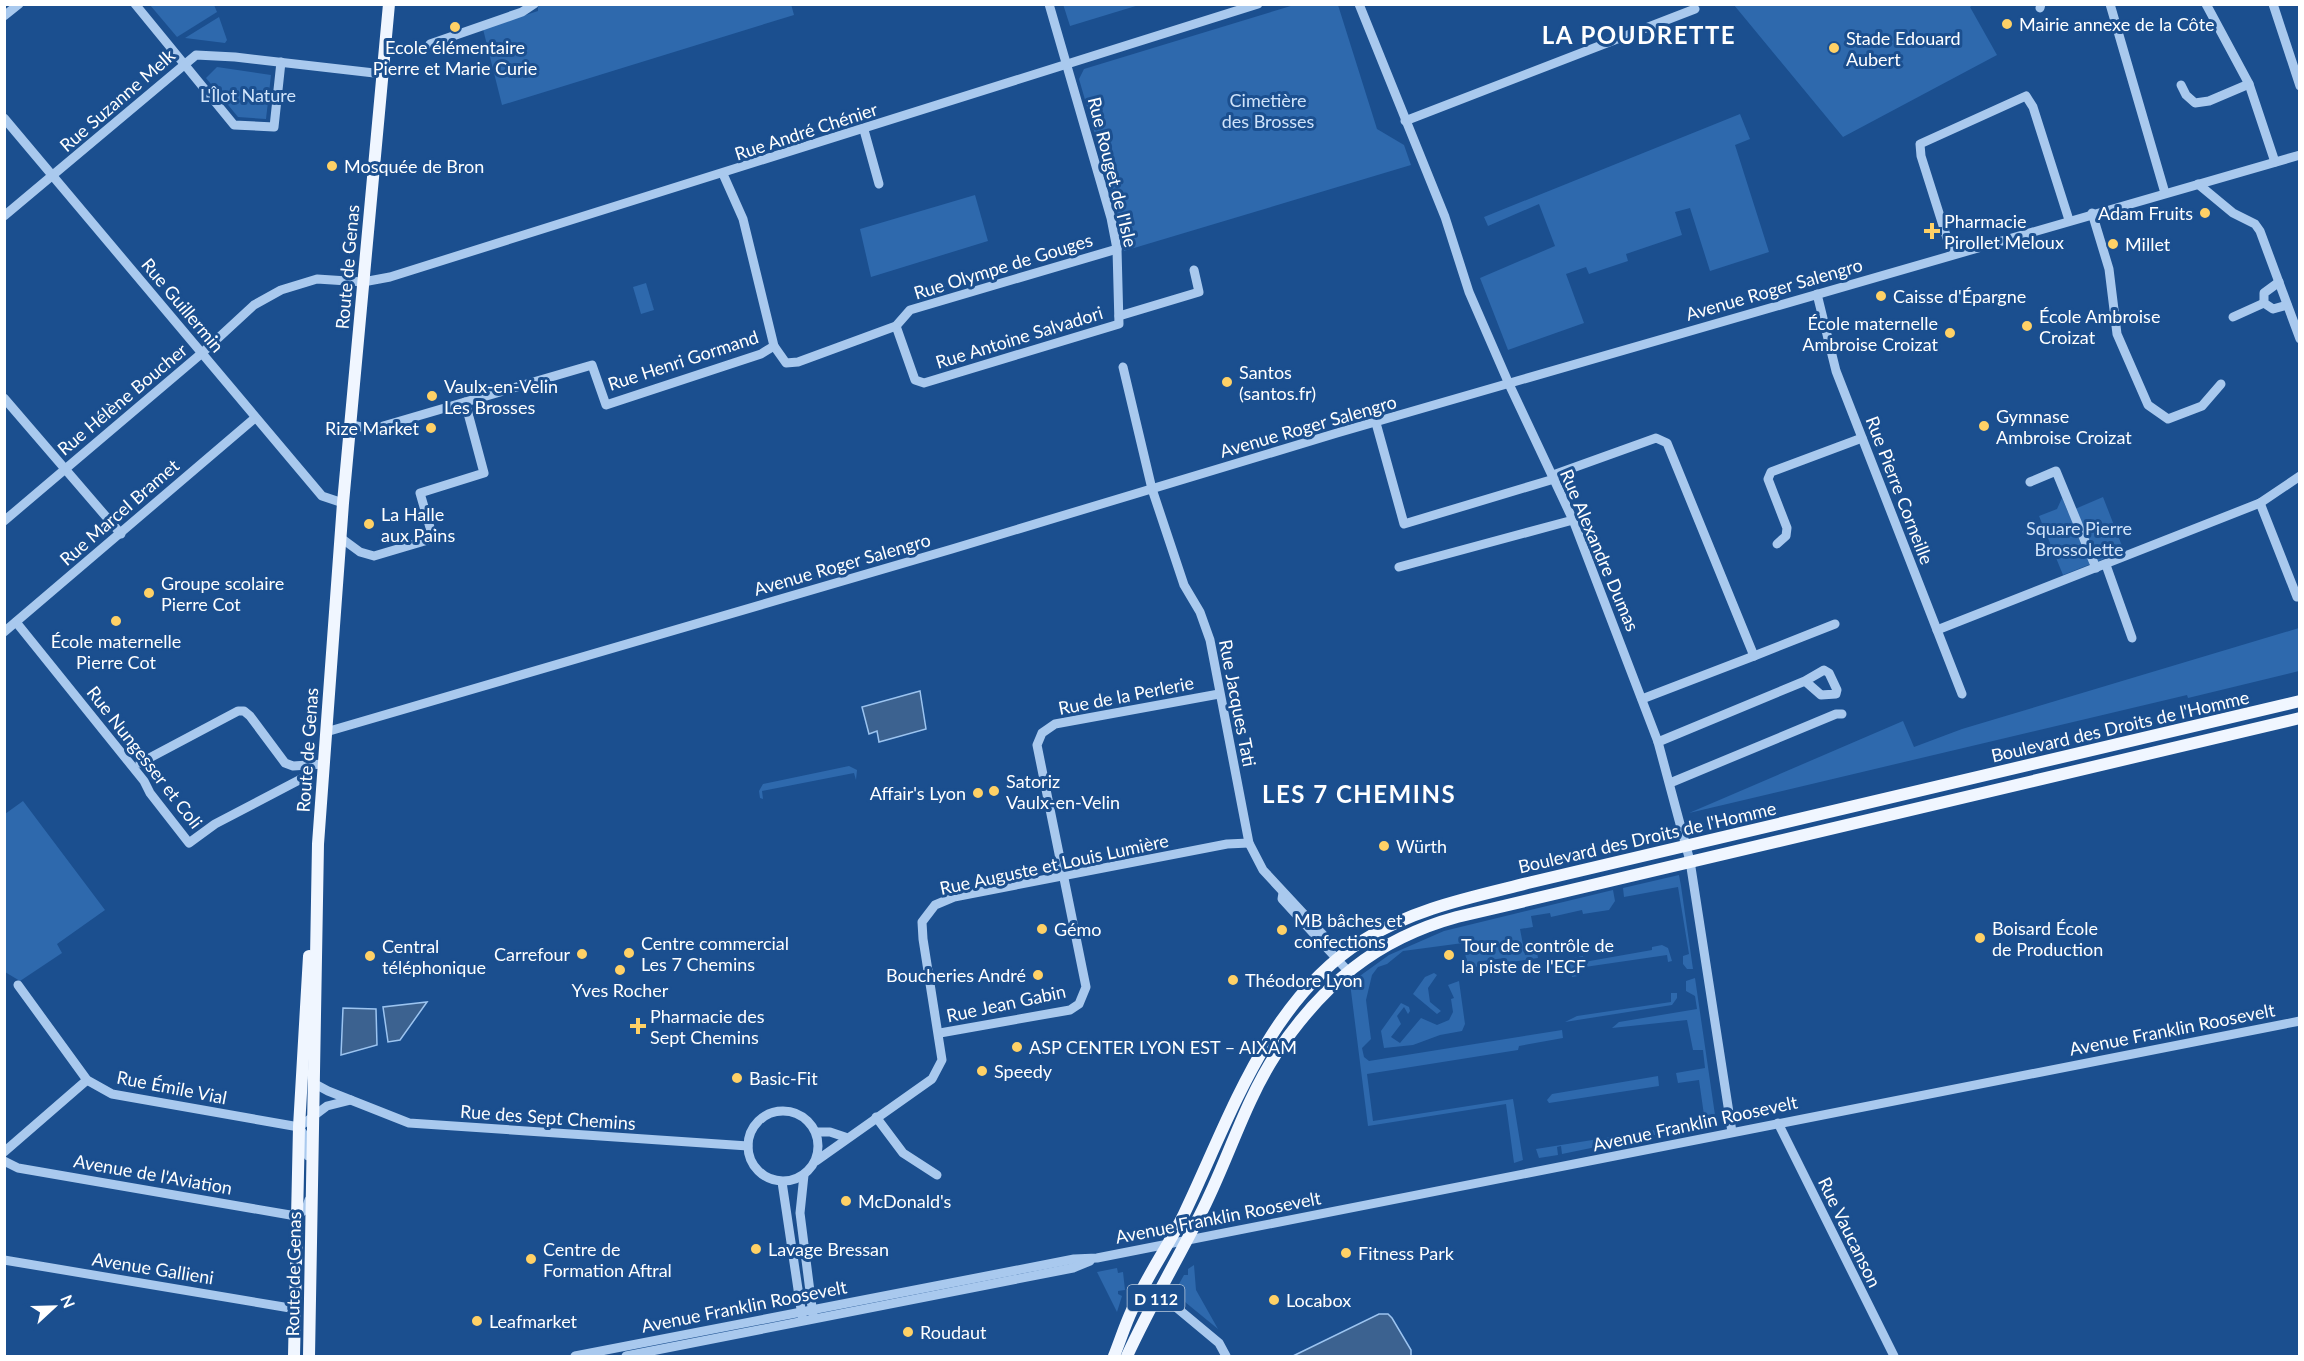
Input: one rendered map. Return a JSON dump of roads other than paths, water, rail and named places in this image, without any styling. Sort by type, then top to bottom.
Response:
[{"type":"main road","name":"Route de Genas","points":[[309,1356],[318,856],[323,764],[340,538],[388,4]]},
{"type":"main road","name":"Boulevard des Droits de l'Homme","points":[[1169,1244],[1268,1041],[1302,996],[1338,959],[1361,941],[1391,924],[1440,905],[2300,701]]},
{"type":"main road","name":"Boulevard des Droits de l'Homme","points":[[1186,1240],[1275,1056],[1309,1010],[1347,970],[1376,951],[1438,922],[2300,718]]},
{"type":"main road","name":"Route de Genas","points":[[294,1356],[299,1127],[311,923],[318,856]]},
{"type":"main road","name":"D 112","points":[[1127,1356],[1186,1240]]},
{"type":"main road","name":"D 112","points":[[1114,1356],[1132,1309],[1169,1244]]},
{"type":"street","points":[[4,16],[19,4]]},
{"type":"street","points":[[135,4],[234,125],[274,127],[281,62]]},
{"type":"street","points":[[430,44],[522,12],[534,4]]},
{"type":"street","name":"Rue Rouget de l'Isle","points":[[1049,4],[1111,218],[1117,249],[1119,320]]},
{"type":"street","name":"Rue André Chénier","points":[[363,282],[390,277],[723,174],[1258,4]]},
{"type":"street","name":"Rue Alexandre Dumas","points":[[1359,4],[1445,217],[1469,292],[1573,520],[1658,742],[1690,861],[1732,1132]]},
{"type":"street","points":[[2110,4],[2165,193]]},
{"type":"street","points":[[2206,4],[2249,84],[2275,162]]},
{"type":"street","points":[[2273,4],[2300,86]]},
{"type":"street","points":[[1405,121],[1695,9]]},
{"type":"street","name":"Rue Suzanne Melk","points":[[4,216],[55,176],[196,55],[383,74]]},
{"type":"street","points":[[2181,85],[2186,95],[2195,103],[2209,101],[2249,84]]},
{"type":"street","points":[[1952,254],[1921,156],[1920,144],[2026,96],[2033,107],[2069,220]]},
{"type":"street","name":"Rue Guillermin","points":[[4,118],[322,496],[343,503]]},
{"type":"street","points":[[864,130],[879,184]]},
{"type":"street","name":"Avenue Roger Salengro","points":[[326,732],[2092,213],[2300,155]]},
{"type":"street","name":"Rue Henri Gormand","points":[[465,402],[592,365],[606,405],[751,357],[774,346],[743,219],[723,174]]},
{"type":"street","points":[[2198,184],[2233,213],[2255,224],[2260,231],[2300,339]]},
{"type":"street","points":[[2092,213],[2109,269],[2117,333],[2148,405],[2168,419],[2202,406],[2220,384]]},
{"type":"street","name":"Rue Olympe de Gouges","points":[[774,346],[786,363],[798,362],[896,326],[910,310],[1117,249]]},
{"type":"street","points":[[1119,320],[1199,292],[1194,270]]},
{"type":"street","name":"Rue Hélène Boucher","points":[[4,521],[202,353],[254,305],[281,290],[317,279],[363,282]]},
{"type":"street","points":[[2264,303],[2264,293],[2279,282]]},
{"type":"street","name":"Rue Pierre Corneille","points":[[1816,294],[1836,371],[1962,694]]},
{"type":"street","points":[[2264,303],[2273,309],[2287,305]]},
{"type":"street","points":[[2233,317],[2264,303]]},
{"type":"street","name":"Rue Antoine Salvadori","points":[[896,326],[915,380],[924,383],[1119,320]]},
{"type":"street","points":[[1123,367],[1152,489]]},
{"type":"street","points":[[4,398],[121,534]]},
{"type":"street","points":[[340,538],[360,552],[374,556],[428,540],[431,531],[420,493],[484,472],[465,402],[373,429],[351,425]]},
{"type":"street","name":"Rue Marcel Bramet","points":[[4,632],[255,418]]},
{"type":"street","points":[[1376,423],[1404,524],[1553,477],[1656,438],[1667,443],[1754,656]]},
{"type":"street","points":[[1777,544],[1786,536],[1787,528],[1768,479],[1771,472],[1862,438]]},
{"type":"street","points":[[2030,482],[2056,471],[2133,638]]},
{"type":"street","points":[[1937,630],[2260,503],[2300,477]]},
{"type":"street","name":"Rue Jacques Tati","points":[[1152,489],[1184,585],[1200,612],[1210,640],[1249,843],[1263,870],[1282,893],[1282,898],[1322,945],[1330,949],[1347,970]]},
{"type":"street","points":[[2260,503],[2297,597]]},
{"type":"street","points":[[1399,567],[1573,520]]},
{"type":"street","name":"Rue Nungesser et Coli","points":[[16,622],[144,781],[150,793],[189,843],[215,824],[300,779]]},
{"type":"street","points":[[1642,699],[1835,624]]},
{"type":"street","points":[[1658,742],[1805,681]]},
{"type":"street","name":"Rue de la Perlerie","points":[[1065,877],[1037,745],[1042,733],[1055,724],[1219,694]]},
{"type":"street","name":"Rue Nungesser et Coli","points":[[140,763],[238,711],[244,711],[285,763],[293,766],[323,764]]},
{"type":"street","points":[[1670,783],[1836,714],[1842,714]]},
{"type":"street","name":"Rue Auguste et Louis Lumière","points":[[816,1161],[831,1152],[845,1137],[932,1079],[942,1060],[940,1033],[922,922],[935,904],[954,897],[1227,844],[1249,843]]},
{"type":"street","name":"Rue Jean Gabin","points":[[940,1033],[1070,1010],[1079,1004],[1086,987],[1065,877]]},
{"type":"street","points":[[311,923],[313,941],[309,1074],[315,1084]]},
{"type":"street","name":"Rue Émile Vial","points":[[18,985],[87,1080],[112,1094],[299,1127]]},
{"type":"street","name":"Avenue Franklin Roosevelt","points":[[574,1356],[599,1354],[812,1309],[1074,1259],[1096,1258],[1456,1189],[1778,1122],[2300,1021]]},
{"type":"street","points":[[4,1152],[87,1080]]},
{"type":"street","name":"Rue des Sept Chemins","points":[[315,1084],[409,1123],[748,1146]]},
{"type":"street","points":[[299,1127],[327,1106],[351,1100]]},
{"type":"street","points":[[781,1110],[799,1114],[816,1132],[818,1151],[816,1161],[804,1175],[782,1182],[761,1174],[754,1166],[748,1146],[749,1136],[761,1118],[781,1110]]},
{"type":"street","points":[[876,1117],[903,1153],[937,1175]]},
{"type":"street","name":"Rue Vaucanson","points":[[1778,1122],[1893,1356]]},
{"type":"street","name":"Route de Genas","points":[[296,1216],[306,1209],[312,1186],[304,1135],[299,1127]]},
{"type":"street","points":[[816,1132],[830,1132],[845,1137]]},
{"type":"street","name":"Avenue de l'Aviation","points":[[4,1161],[18,1168],[296,1216]]},
{"type":"street","points":[[804,1175],[800,1213],[814,1321]]},
{"type":"street","points":[[782,1182],[803,1323]]},
{"type":"street","name":"Avenue Franklin Roosevelt","points":[[626,1356],[814,1321],[1073,1268],[1096,1258]]},
{"type":"street","name":"Avenue Gallieni","points":[[4,1260],[296,1309]]},
{"type":"street","points":[[1159,1293],[1219,1343],[1226,1356]]},
{"type":"place","name":"Mairie annexe de la Côte","points":[[2007,24]]},
{"type":"place","name":"Ecole élémentaire Pierre et Marie Curie","points":[[455,27]]},
{"type":"place","name":"Stade Edouard Aubert","points":[[1834,48]]},
{"type":"place","name":"Mosquée de Bron","points":[[332,166]]},
{"type":"place","name":"Adam Fruits","points":[[2205,213]]},
{"type":"place","name":"Pharmacie Pirollet Meloux","points":[[1932,231]]},
{"type":"place","name":"Millet","points":[[2113,244]]},
{"type":"place","name":"Caisse d'Épargne","points":[[1881,296]]},
{"type":"place","name":"École Ambroise Croizat","points":[[2027,326]]},
{"type":"place","name":"École maternelle Ambroise Croizat","points":[[1950,333]]},
{"type":"place","name":"Santos (santos.fr)","points":[[1227,382]]},
{"type":"place","name":"Vaulx-en-Velin Les Brosses","points":[[432,396]]},
{"type":"place","name":"Gymnase Ambroise Croizat","points":[[1984,426]]},
{"type":"place","name":"Rize Market","points":[[431,428]]},
{"type":"place","name":"La Halle aux Pains","points":[[369,524]]},
{"type":"place","name":"Groupe scolaire Pierre Cot","points":[[149,593]]},
{"type":"place","name":"École maternelle Pierre Cot","points":[[116,621]]},
{"type":"place","name":"Satoriz Vaulx-en-Velin","points":[[994,791]]},
{"type":"place","name":"Affair's Lyon","points":[[978,793]]},
{"type":"place","name":"Würth","points":[[1384,846]]},
{"type":"place","name":"Gémo","points":[[1042,929]]},
{"type":"place","name":"MB bâches et confections","points":[[1282,930]]},
{"type":"place","name":"Boisard École de Production","points":[[1980,938]]},
{"type":"place","name":"Centre commercial Les 7 Chemins","points":[[629,953]]},
{"type":"place","name":"Carrefour","points":[[582,954]]},
{"type":"place","name":"Tour de contrôle de la piste de l'ECF","points":[[1449,955]]},
{"type":"place","name":"Central téléphonique","points":[[370,956]]},
{"type":"place","name":"Yves Rocher","points":[[620,970]]},
{"type":"place","name":"Boucheries André","points":[[1038,975]]},
{"type":"place","name":"Théodore Lyon","points":[[1233,980]]},
{"type":"place","name":"Pharmacie des Sept Chemins","points":[[638,1026]]},
{"type":"place","name":"ASP CENTER LYON EST – AIXAM","points":[[1017,1047]]},
{"type":"place","name":"Speedy","points":[[982,1071]]},
{"type":"place","name":"Basic-Fit","points":[[737,1078]]},
{"type":"place","name":"McDonald's","points":[[846,1201]]},
{"type":"place","name":"Lavage Bressan","points":[[756,1249]]},
{"type":"place","name":"Fitness Park","points":[[1346,1253]]},
{"type":"place","name":"Centre de Formation Aftral","points":[[531,1259]]},
{"type":"place","name":"Locabox","points":[[1274,1300]]},
{"type":"place","name":"Leafmarket","points":[[477,1321]]},
{"type":"place","name":"Roudaut","points":[[908,1332]]},
{"type":"district","name":"LA POUDRETTE","points":[[1639,34]]},
{"type":"district","name":"LES 7 CHEMINS","points":[[1359,793]]},
{"type":"park label","name":"L'Îlot Nature","points":[[248,95]]},
{"type":"park label","name":"Cimetière des Brosses","points":[[1268,110]]},
{"type":"park label","name":"Square Pierre Brossolette","points":[[2079,538]]}]
